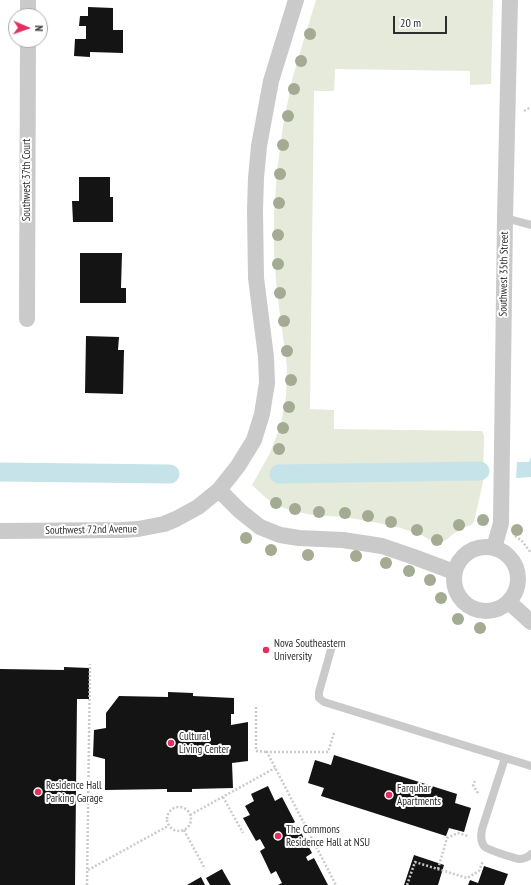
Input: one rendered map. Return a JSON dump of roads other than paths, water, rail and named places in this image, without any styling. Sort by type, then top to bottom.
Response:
[{"type":"street","name":"Southwest 72nd Avenue","points":[[0,531],[138,529],[151,527],[176,519],[198,507],[219,490],[238,466],[254,440],[262,414],[267,383],[256,278],[255,217],[259,146],[271,82],[296,0]]},
{"type":"street","name":"Southwest 35th Street","points":[[494,548],[501,523],[505,218],[510,0]]},
{"type":"street","name":"Southwest 37th Court","points":[[27,319],[28,48]]},
{"type":"street","points":[[219,490],[240,511],[260,527],[280,535],[299,538],[343,540],[382,546],[414,556],[454,572]]},
{"type":"street","points":[[484,547],[494,548],[504,553],[512,560],[517,571],[518,582],[515,593],[508,602],[500,608],[490,611],[480,611],[470,608],[462,601],[456,592],[454,572],[458,562],[465,554],[474,549],[484,547]]},
{"type":"street","points":[[508,602],[531,622]]},
{"type":"lane","points":[[505,218],[531,225]]},
{"type":"lane","points":[[332,646],[318,692],[319,698],[324,702],[531,766]]},
{"type":"lane","points":[[505,758],[482,829],[482,843],[485,848],[520,859],[528,857],[531,854]]},
{"type":"water","points":[[531,457],[531,477],[516,478],[517,462],[529,462]]},
{"type":"waterway","points":[[279,474],[480,471]]},
{"type":"waterway","points":[[0,472],[170,474]]},
{"type":"place","name":"Nova Southeastern University","points":[[266,650]]},
{"type":"place","name":"Cultural Living Center","points":[[171,743]]},
{"type":"place","name":"Residence Hall Parking Garage","points":[[38,792]]},
{"type":"place","name":"Farquhar Apartments","points":[[389,795]]},
{"type":"place","name":"The Commons Residence Hall at NSU","points":[[278,836]]}]
